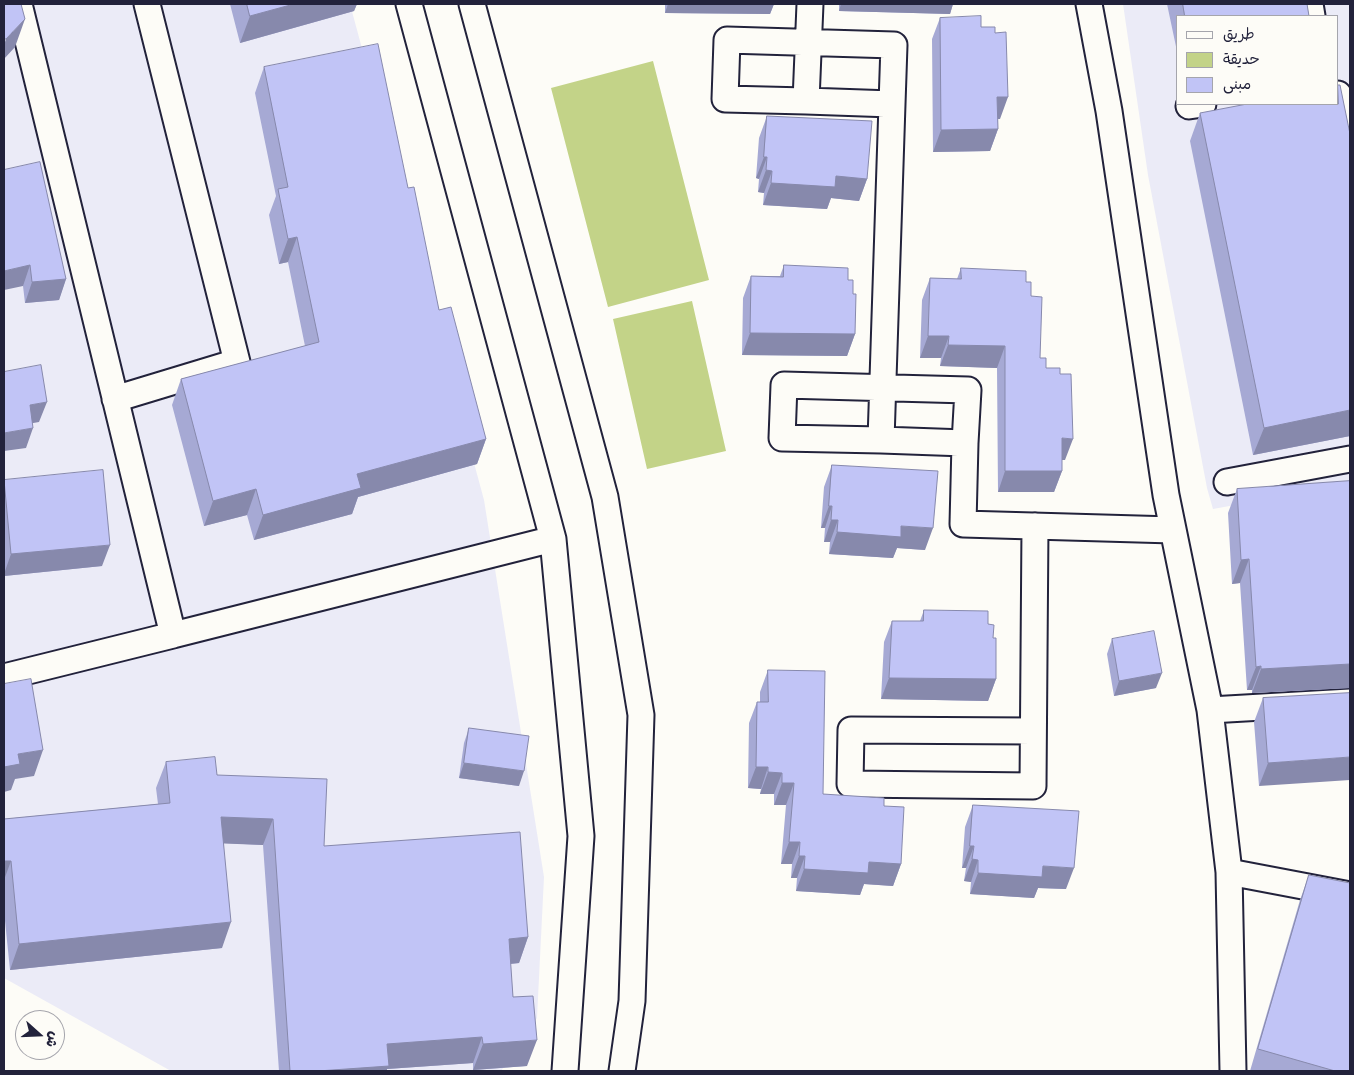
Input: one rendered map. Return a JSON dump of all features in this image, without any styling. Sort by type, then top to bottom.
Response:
[{"type":"street","points":[[21,4],[173,635]]},
{"type":"street","points":[[116,399],[237,362],[146,4]]},
{"type":"street","points":[[408,4],[553,540],[580,836],[565,1071]]},
{"type":"street","points":[[472,4],[606,497],[641,715],[632,1001],[622,1071]]},
{"type":"street","points":[[806,102],[810,4]]},
{"type":"street","points":[[1089,4],[1109,111],[1173,530],[1210,710],[1229,872],[1233,1071]]},
{"type":"street","points":[[881,440],[894,45],[727,40],[724,99],[892,104]]},
{"type":"street","points":[[1339,95],[1345,104],[1350,132]]},
{"type":"street","points":[[966,443],[782,438],[784,385],[968,390],[963,524],[1173,530]]},
{"type":"street","points":[[1227,482],[1350,458]]},
{"type":"street","points":[[1033,731],[851,730],[850,784],[1032,786],[1033,731],[1036,526]]},
{"type":"street","points":[[4,677],[553,540]]},
{"type":"street","points":[[1210,710],[1350,702]]},
{"type":"street","points":[[1229,872],[1350,895]]},
{"type":"shaded area","points":[[4,4],[350,4],[484,500],[544,877],[537,1018],[501,1071],[171,1071],[65,1012],[65,1010],[61,1010],[4,978]]},
{"type":"shaded area","points":[[1123,4],[1350,4],[1350,484],[1213,509],[1207,488],[1148,175]]},
{"type":"green space","points":[[653,61],[709,280],[608,307],[551,88]]},
{"type":"green space","points":[[692,301],[726,451],[647,469],[613,319]]},
{"type":"building","points":[[4,4],[21,4],[25,19],[6,39],[4,39]]},
{"type":"building","points":[[247,4],[294,4],[250,16]]},
{"type":"building","points":[[1183,4],[1307,4],[1309,15],[1185,15]]},
{"type":"building","points":[[981,16],[981,27],[995,27],[995,33],[1006,32],[1008,97],[997,97],[998,129],[941,130],[940,18]]},
{"type":"building","points":[[378,44],[408,188],[414,187],[439,310],[451,307],[486,439],[357,474],[361,488],[263,515],[256,489],[213,501],[181,379],[319,342],[297,237],[288,239],[278,189],[288,187],[264,67]]},
{"type":"building","points":[[1340,85],[1350,134],[1350,410],[1264,428],[1200,113],[1242,105],[1339,105]]},
{"type":"building","points":[[767,116],[872,121],[867,179],[836,176],[835,187],[771,183],[772,171],[766,170],[767,157],[764,157]]},
{"type":"building","points":[[40,162],[66,279],[32,282],[30,265],[4,271],[4,170]]},
{"type":"building","points":[[784,265],[848,268],[848,280],[853,280],[853,294],[856,294],[855,334],[750,333],[751,276],[783,277]]},
{"type":"building","points":[[961,268],[1026,271],[1026,282],[1031,282],[1031,296],[1042,297],[1040,358],[1046,358],[1046,368],[1060,368],[1060,374],[1071,374],[1073,439],[1062,438],[1062,471],[1005,471],[1005,346],[948,345],[949,336],[928,336],[930,278],[961,279]]},
{"type":"building","points":[[41,365],[47,402],[30,405],[33,428],[4,433],[4,372]]},
{"type":"building","points":[[832,465],[938,471],[933,528],[901,526],[901,537],[837,532],[838,520],[831,520],[832,506],[829,506]]},
{"type":"building","points":[[103,470],[110,545],[11,554],[4,480]]},
{"type":"building","points":[[1350,481],[1350,664],[1261,669],[1261,666],[1256,667],[1249,559],[1241,560],[1237,489]]},
{"type":"building","points":[[924,610],[988,611],[988,624],[994,625],[993,638],[996,638],[996,679],[889,678],[892,621],[923,621]]},
{"type":"building","points":[[1154,631],[1162,673],[1119,681],[1112,639]]},
{"type":"building","points":[[768,670],[825,671],[823,794],[884,798],[884,806],[904,807],[901,864],[869,862],[868,873],[804,869],[805,856],[799,856],[800,842],[789,842],[794,783],[782,783],[782,773],[768,772],[768,767],[756,767],[757,702],[768,702]]},
{"type":"building","points":[[31,679],[43,750],[18,754],[20,764],[4,767],[4,684]]},
{"type":"building","points":[[1350,693],[1350,757],[1268,763],[1263,698]]},
{"type":"building","points":[[469,728],[529,736],[524,771],[464,763]]},
{"type":"building","points":[[215,757],[217,775],[327,779],[324,846],[520,832],[528,937],[509,939],[513,997],[533,996],[537,1040],[483,1044],[482,1037],[387,1044],[389,1066],[290,1071],[273,819],[221,817],[231,922],[19,944],[11,861],[4,861],[4,819],[170,803],[166,762]]},
{"type":"building","points":[[973,805],[1079,811],[1074,868],[1043,866],[1042,877],[978,873],[978,860],[972,859],[974,846],[970,846]]},
{"type":"building","points":[[1309,875],[1350,883],[1350,1071],[1335,1071],[1258,1049]]}]
